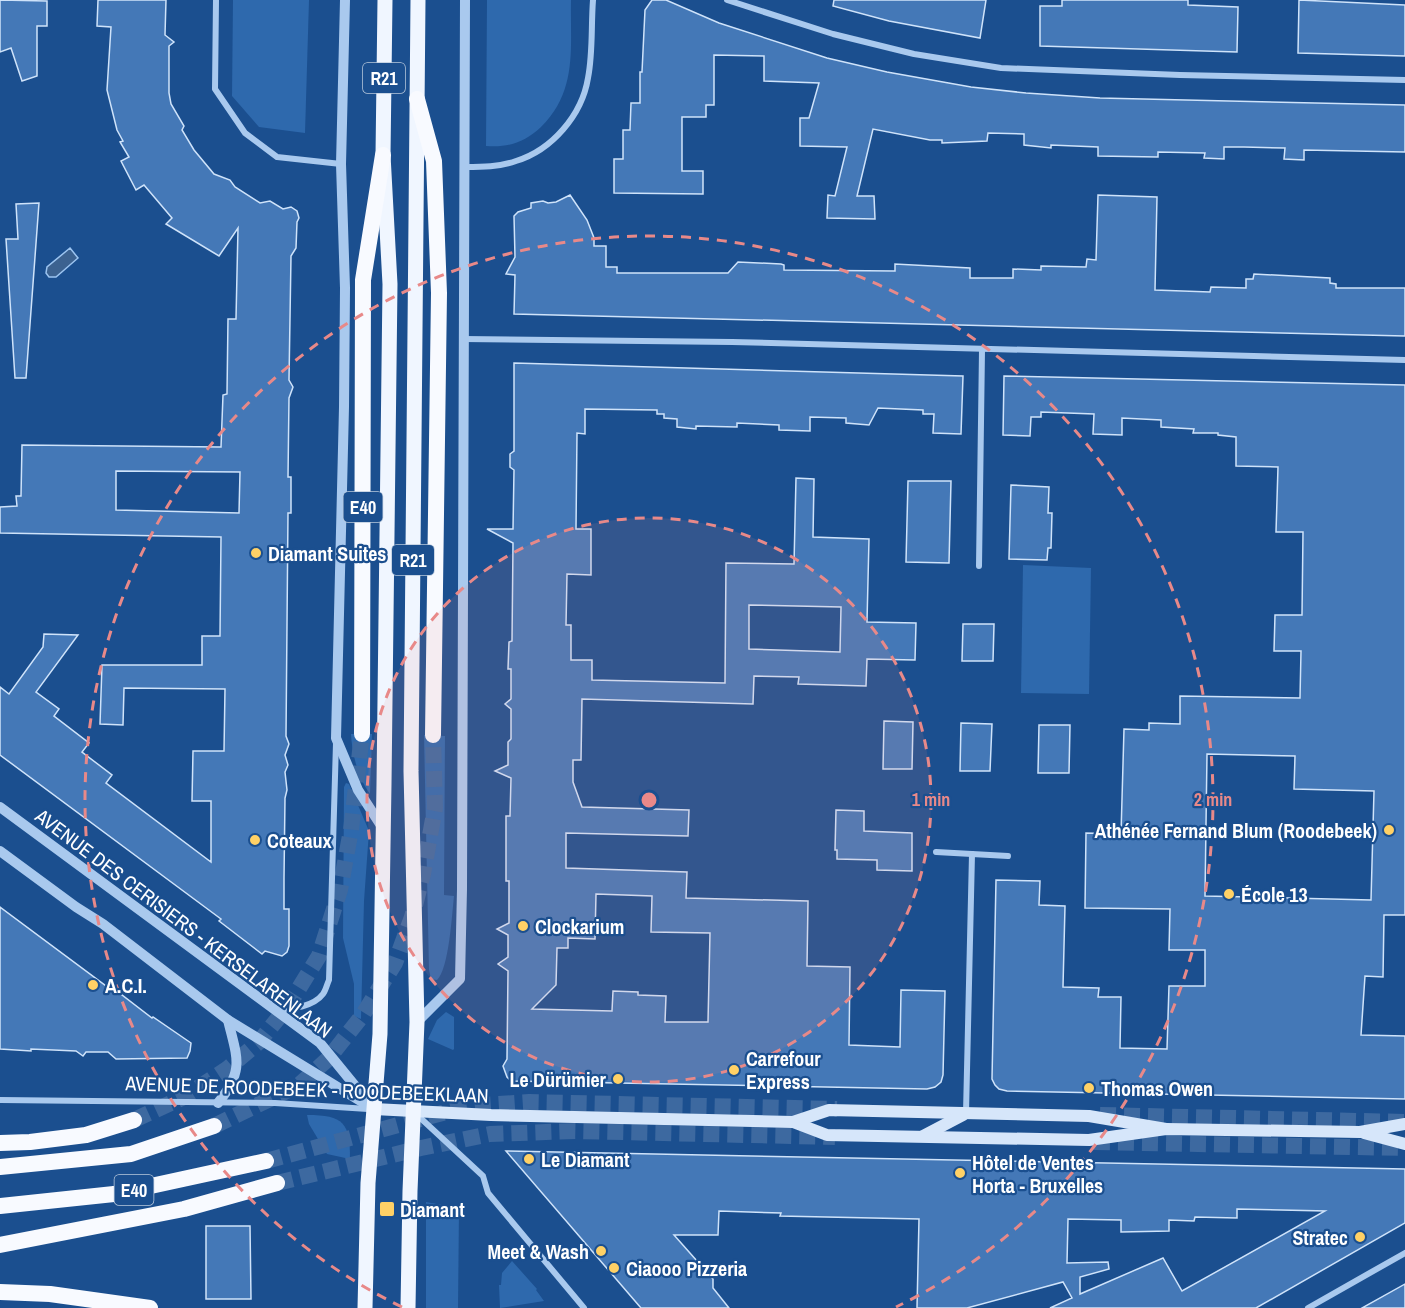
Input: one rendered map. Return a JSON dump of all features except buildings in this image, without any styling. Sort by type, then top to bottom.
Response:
[{"type":"highway","points":[[417,99],[434,161],[439,293],[433,735]]},
{"type":"highway","name":"E40","points":[[362,734],[363,280],[383,155]]},
{"type":"highway","points":[[0,1143],[86,1135],[134,1120]]},
{"type":"highway","name":"E40","points":[[0,1167],[131,1154],[214,1126]]},
{"type":"highway","name":"E40","points":[[0,1206],[114,1194],[266,1161]]},
{"type":"highway","name":"E40","points":[[0,1245],[184,1209],[277,1182]]},
{"type":"highway","points":[[0,1292],[50,1294],[150,1308]]},
{"type":"main road","name":"R21","points":[[365,1308],[369,1183],[380,1034],[390,284],[383,155],[386,0]]},
{"type":"main road","name":"R21","points":[[408,1308],[417,1022],[411,771],[418,0]]},
{"type":"main road","name":"AVENUE DE ROODEBEEK - ROODEBEEKLAAN","points":[[374,1109],[793,1122],[827,1135],[1089,1140],[1166,1129]]},
{"type":"main road","name":"AVENUE DE ROODEBEEK - ROODEBEEKLAAN","points":[[793,1122],[829,1110],[1089,1116],[1166,1129],[1360,1132],[1405,1124]]},
{"type":"main road","name":"AVENUE DE ROODEBEEK - ROODEBEEKLAAN","points":[[922,1137],[966,1113]]},
{"type":"main road","name":"AVENUE DE ROODEBEEK - ROODEBEEKLAAN","points":[[1360,1132],[1405,1144]]},
{"type":"street","points":[[216,0],[215,89],[245,133],[278,156],[341,164]]},
{"type":"street","points":[[271,1009],[291,1010],[315,1001],[323,993],[329,980],[344,396],[345,288],[341,164],[345,0]]},
{"type":"street","points":[[417,1022],[459,979],[462,865],[465,0]]},
{"type":"street","points":[[465,167],[500,165],[523,159],[554,139],[569,122],[578,107],[588,79],[593,0]]},
{"type":"street","points":[[727,0],[834,34],[914,54],[1001,68],[1405,80]]},
{"type":"street","points":[[463,339],[732,342],[1405,360]]},
{"type":"street","points":[[979,566],[982,350]]},
{"type":"street","points":[[336,738],[358,790],[382,827]]},
{"type":"street","name":"AVENUE DES CERISIERS - KERSELARENLAAN","points":[[0,807],[320,1043],[374,1109]]},
{"type":"street","points":[[0,851],[103,924],[228,1020],[374,1109]]},
{"type":"street","points":[[936,852],[1008,856]]},
{"type":"street","points":[[966,1113],[972,854]]},
{"type":"street","points":[[218,1102],[229,1090],[237,1070],[238,1060],[228,1020]]},
{"type":"street","name":"AVENUE DE ROODEBEEK - ROODEBEEKLAAN","points":[[0,1100],[276,1103],[374,1109]]},
{"type":"street","points":[[413,1112],[483,1176],[488,1193],[584,1308]]},
{"type":"street","points":[[1308,1308],[1405,1253]]},
{"type":"shaded area","points":[[233,0],[309,0],[305,133],[259,127],[232,96]]},
{"type":"shaded area","points":[[487,0],[571,0],[570,68],[561,98],[553,113],[535,132],[516,143],[502,146],[486,146]]},
{"type":"shaded area","points":[[70,248],[78,258],[56,277],[49,277],[46,273],[47,267]]},
{"type":"shaded area","points":[[1023,565],[1091,568],[1089,694],[1021,693]]},
{"type":"shaded area","points":[[351,734],[372,734],[370,794],[356,766]]},
{"type":"shaded area","points":[[424,735],[445,736],[444,895],[454,896],[447,953],[437,980],[431,979],[429,970]]},
{"type":"shaded area","points":[[346,783],[349,784],[369,831],[364,901],[361,1019],[354,1016],[354,984],[343,938],[344,787]]},
{"type":"shaded area","points":[[446,1012],[454,1017],[453,1050],[428,1039],[437,1020]]},
{"type":"shaded area","points":[[307,1115],[337,1119],[342,1124],[348,1137],[350,1159],[327,1154],[309,1124]]},
{"type":"shaded area","points":[[426,1202],[459,1208],[458,1308],[426,1308]]},
{"type":"shaded area","points":[[512,1261],[537,1289],[544,1301],[500,1308],[499,1285],[501,1285],[502,1273]]},
{"type":"tunnel","points":[[134,1120],[184,1097],[227,1069],[259,1042],[288,1006],[319,956],[340,890],[351,830],[362,734]]},
{"type":"tunnel","points":[[214,1126],[299,1085],[328,1059],[362,1016],[395,963],[412,917],[423,874],[435,808],[433,735]]},
{"type":"tunnel","points":[[266,1161],[457,1109],[484,1105],[529,1102],[837,1109]]},
{"type":"tunnel","points":[[1100,1115],[1405,1122]]},
{"type":"tunnel","points":[[277,1183],[421,1148],[490,1134],[575,1131],[835,1137]]},
{"type":"tunnel","points":[[1094,1142],[1405,1148]]},
{"type":"place","name":"Diamant Suites","points":[[256,553]]},
{"type":"place","name":"Athénée Fernand Blum (Roodebeek)","points":[[1389,830]]},
{"type":"place","name":"Coteaux","points":[[255,840]]},
{"type":"place","name":"École 13","points":[[1229,894]]},
{"type":"place","name":"Clockarium","points":[[523,926]]},
{"type":"place","name":"A.C.I.","points":[[93,985]]},
{"type":"place","name":"Carrefour Express","points":[[734,1070]]},
{"type":"place","name":"Le Dürümier","points":[[618,1079]]},
{"type":"place","name":"Thomas Owen","points":[[1089,1088]]},
{"type":"place","name":"Le Diamant","points":[[529,1159]]},
{"type":"place","name":"Hôtel de Ventes Horta - Bruxelles","points":[[960,1173]]},
{"type":"place","name":"Diamant","points":[[387,1209]]},
{"type":"place","name":"Stratec","points":[[1360,1237]]},
{"type":"place","name":"Meet & Wash","points":[[601,1251]]},
{"type":"place","name":"Ciaooo Pizzeria","points":[[614,1268]]}]
